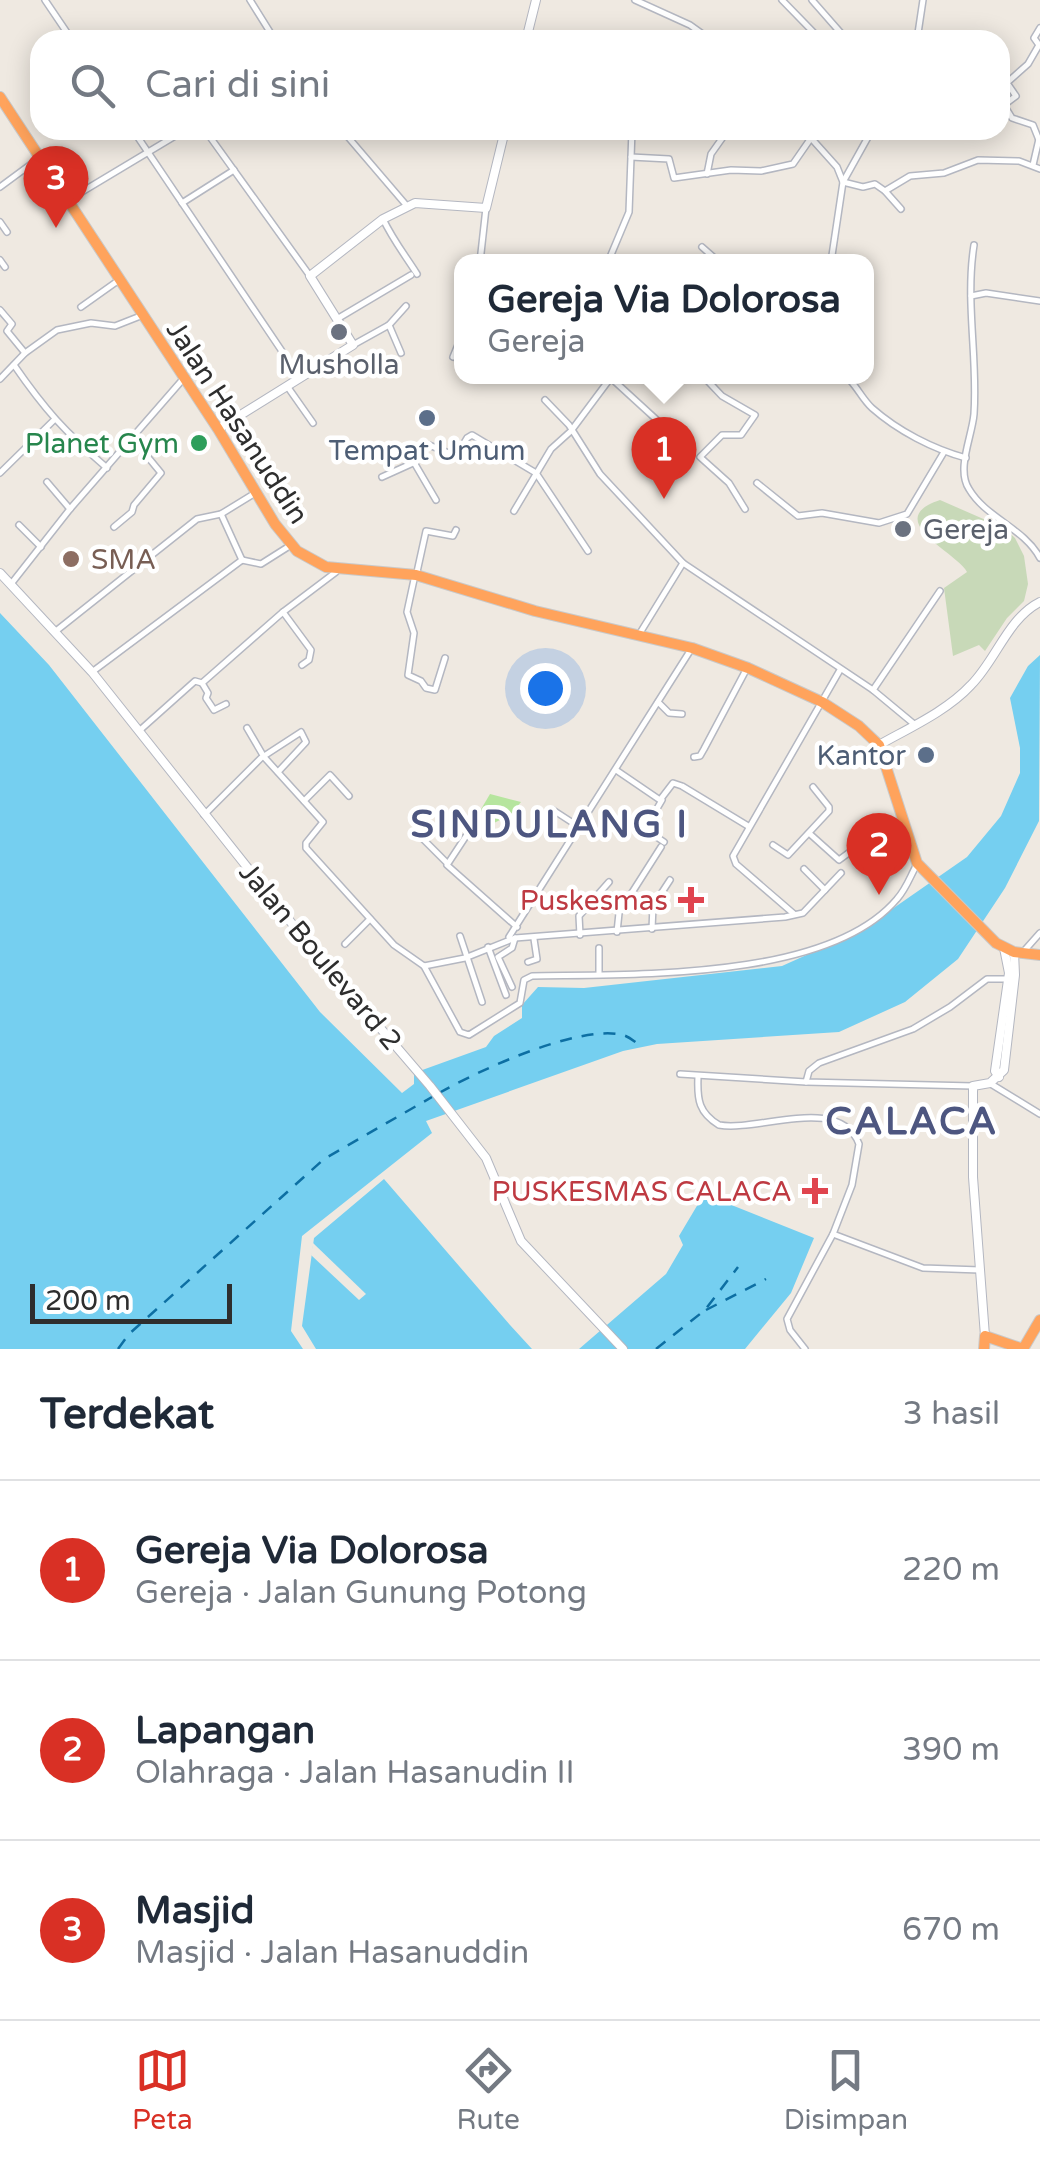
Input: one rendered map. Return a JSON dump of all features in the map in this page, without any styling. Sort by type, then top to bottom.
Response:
[{"type":"highway","name":"Jalan Hasanuddin","points":[[0,97],[291,545],[316,564],[339,570],[416,575],[535,611],[692,648],[748,668],[822,702],[878,744]]},
{"type":"highway","points":[[878,744],[902,824],[921,867],[1009,949],[1040,954]]},
{"type":"highway","points":[[984,1349],[985,1336],[1023,1349],[1040,1320]]},
{"type":"main road","points":[[528,30],[536,0]]},
{"type":"main road","points":[[218,429],[353,345],[310,276],[383,219],[408,206],[421,203],[486,208],[503,140]]},
{"type":"main road","name":"Jalan Boulevard 2","points":[[0,573],[92,672],[308,945],[486,1158],[515,1230],[530,1253],[624,1349]]},
{"type":"main road","points":[[878,744],[962,694],[988,666],[1018,619],[1040,602]]},
{"type":"main road","points":[[985,1336],[973,1177],[972,1086],[999,1077],[996,1071],[1012,978],[1009,949]]},
{"type":"street","points":[[45,0],[65,30]]},
{"type":"street","points":[[250,0],[268,30]]},
{"type":"street","points":[[635,0],[697,30]]},
{"type":"street","points":[[782,0],[811,30]]},
{"type":"street","points":[[812,0],[838,30]]},
{"type":"street","points":[[919,30],[923,0]]},
{"type":"street","points":[[1010,80],[1028,64],[1039,44],[1034,38],[1040,28]]},
{"type":"street","points":[[886,191],[910,176],[944,173],[978,160],[1019,161],[1037,167],[1040,139],[1033,124],[1010,115]]},
{"type":"street","points":[[140,140],[300,378]]},
{"type":"street","points":[[68,200],[166,140]]},
{"type":"street","points":[[212,140],[310,276]]},
{"type":"street","points":[[351,140],[408,206]]},
{"type":"street","points":[[611,254],[628,212],[632,140]]},
{"type":"street","points":[[707,174],[711,154],[721,140]]},
{"type":"street","points":[[631,157],[669,159],[673,178],[786,167],[797,161],[807,140]]},
{"type":"street","points":[[815,140],[837,167],[842,182]]},
{"type":"street","points":[[831,254],[842,182],[866,140]]},
{"type":"street","points":[[0,186],[39,158]]},
{"type":"street","points":[[182,202],[234,170]]},
{"type":"street","points":[[842,182],[863,187],[875,184],[901,209]]},
{"type":"street","points":[[481,254],[486,208]]},
{"type":"street","points":[[337,319],[414,274],[383,219]]},
{"type":"street","points":[[0,222],[7,232]]},
{"type":"street","points":[[974,246],[974,415],[964,477],[973,495],[1032,544],[1040,558]]},
{"type":"street","points":[[702,247],[710,254]]},
{"type":"street","points":[[0,260],[5,267]]},
{"type":"street","points":[[80,307],[120,280]]},
{"type":"street","points":[[971,296],[986,293],[1040,301]]},
{"type":"street","points":[[353,345],[389,325],[406,306]]},
{"type":"street","points":[[0,310],[12,324],[7,331],[25,353]]},
{"type":"street","points":[[0,380],[51,333],[91,323],[115,326],[143,315]]},
{"type":"street","points":[[389,325],[401,353]]},
{"type":"street","points":[[14,364],[54,420],[107,468]]},
{"type":"street","points":[[10,584],[184,378]]},
{"type":"street","points":[[514,512],[558,442],[607,384]]},
{"type":"street","points":[[619,384],[670,432],[684,439]]},
{"type":"street","points":[[711,384],[722,396],[755,415],[742,434],[722,435],[700,456],[728,481],[745,509]]},
{"type":"street","points":[[853,384],[873,409],[944,452],[966,458]]},
{"type":"street","points":[[287,386],[313,423]]},
{"type":"street","points":[[544,400],[570,424],[600,474],[683,563],[873,690],[914,724]]},
{"type":"street","points":[[0,472],[54,420]]},
{"type":"street","points":[[436,500],[412,463],[413,457],[429,445],[456,456],[472,435],[536,473],[588,551]]},
{"type":"street","points":[[114,526],[132,512],[160,475],[132,438]]},
{"type":"street","points":[[757,482],[798,516],[822,513],[879,524],[907,514],[944,452]]},
{"type":"street","points":[[382,476],[412,463]]},
{"type":"street","points":[[47,482],[70,509]]},
{"type":"street","points":[[56,631],[197,520],[221,514],[256,492]]},
{"type":"street","points":[[221,514],[242,560]]},
{"type":"street","points":[[19,525],[41,548]]},
{"type":"street","points":[[445,658],[434,690],[408,675],[414,634],[407,612],[426,531],[453,536],[456,530]]},
{"type":"street","points":[[92,672],[242,560],[261,564],[291,545]]},
{"type":"street","points":[[638,635],[683,563]]},
{"type":"street","points":[[139,731],[195,682],[202,683],[283,612],[339,570]]},
{"type":"street","points":[[873,690],[940,591]]},
{"type":"street","points":[[283,612],[311,650],[310,660],[302,664]]},
{"type":"street","points":[[512,987],[498,957],[512,948],[511,939],[517,927],[692,648]]},
{"type":"street","points":[[694,757],[698,758],[704,749],[748,668]]},
{"type":"street","points":[[794,914],[734,862],[733,856],[840,670]]},
{"type":"street","points":[[202,683],[214,710],[226,704]]},
{"type":"street","points":[[658,702],[669,713],[682,714]]},
{"type":"street","points":[[247,728],[263,757],[323,822],[306,846],[394,945],[424,966],[462,1034],[469,1035],[523,1000],[523,983],[528,977],[752,964],[818,948],[890,906],[921,867]]},
{"type":"street","points":[[204,815],[263,757],[298,733],[306,737],[305,744],[278,772]]},
{"type":"street","points":[[616,770],[662,800]]},
{"type":"street","points":[[304,801],[331,775],[349,796]]},
{"type":"street","points":[[616,932],[619,913],[663,845],[645,829],[673,783],[748,827]]},
{"type":"street","points":[[773,845],[788,855],[830,809],[813,787]]},
{"type":"street","points":[[552,810],[573,822],[578,830]]},
{"type":"street","points":[[810,834],[839,860],[870,837],[902,824]]},
{"type":"street","points":[[447,863],[468,833]]},
{"type":"street","points":[[420,836],[517,927]]},
{"type":"street","points":[[804,870],[825,890]]},
{"type":"street","points":[[424,966],[466,958],[511,939],[773,919],[803,912],[841,873]]},
{"type":"street","points":[[652,929],[652,906],[670,880]]},
{"type":"street","points":[[580,935],[581,912],[609,882]]},
{"type":"street","points":[[345,944],[370,920]]},
{"type":"street","points":[[1009,949],[1040,932]]},
{"type":"street","points":[[460,936],[482,1002]]},
{"type":"street","points":[[528,962],[537,959],[534,938]]},
{"type":"street","points":[[488,946],[506,994]]},
{"type":"street","points":[[599,948],[599,974]]},
{"type":"street","points":[[806,1082],[809,1071],[819,1064],[913,1029],[988,978],[1012,978]]},
{"type":"street","points":[[683,1075],[972,1086]]},
{"type":"street","points":[[698,1077],[698,1103],[709,1119],[719,1125],[818,1117],[847,1125],[860,1144],[858,1162],[833,1234],[786,1319],[805,1349]]},
{"type":"street","points":[[990,1083],[1040,1114]]},
{"type":"street","points":[[833,1234],[922,1268],[980,1270]]},
{"type":"green space","points":[[940,500],[1004,528],[1015,538],[1024,556],[1028,584],[1024,601],[985,651],[979,645],[953,656],[944,588],[967,572],[928,536],[918,517],[924,508]]},
{"type":"green space","points":[[490,794],[521,802],[510,815],[494,823],[480,811]]},
{"type":"water","points":[[0,613],[49,665],[320,1012],[402,1093],[414,1084],[414,1073],[486,1047],[494,1036],[522,1018],[522,1005],[538,987],[584,988],[782,966],[862,930],[967,857],[1001,816],[1020,773],[1020,748],[1010,698],[1028,666],[1040,655],[1039,821],[1005,888],[958,959],[905,1002],[839,1032],[657,1044],[623,1051],[426,1121],[432,1133],[302,1236],[291,1331],[303,1349],[0,1349]]},
{"type":"water","points":[[384,1179],[532,1349],[316,1349],[302,1326],[314,1238]]},
{"type":"water","points":[[704,1194],[814,1238],[791,1293],[745,1349],[579,1349],[666,1274],[683,1245],[679,1236]]},
{"type":"pier","points":[[313,1243],[366,1294],[359,1300],[311,1255]]},
{"type":"ferry route","points":[[439,1093],[502,1062],[581,1036],[623,1035],[643,1047]]},
{"type":"ferry route","points":[[118,1349],[129,1334],[324,1159],[432,1097]]},
{"type":"ferry route","points":[[656,1349],[705,1310],[738,1267]]},
{"type":"ferry route","points":[[706,1310],[766,1279]]},
{"type":"place","name":"Masjid","points":[[56,228]]},
{"type":"place","name":"Musholla","points":[[339,332]]},
{"type":"place","name":"Tempat Umum","points":[[427,418]]},
{"type":"place","name":"Planet Gym","points":[[199,443]]},
{"type":"place","name":"Gereja Via Dolorosa","points":[[664,499]]},
{"type":"place","name":"Gereja","points":[[903,529]]},
{"type":"place","name":"SMA","points":[[71,559]]},
{"type":"place","name":"Kantor","points":[[926,755]]},
{"type":"place","name":"Lapangan","points":[[879,895]]},
{"type":"place","name":"Puskesmas","points":[[691,900]]},
{"type":"place","name":"PUSKESMAS CALACA","points":[[815,1191]]},
{"type":"district","name":"SINDULANG I","points":[[550,824]]},
{"type":"district","name":"CALACA","points":[[912,1121]]}]
